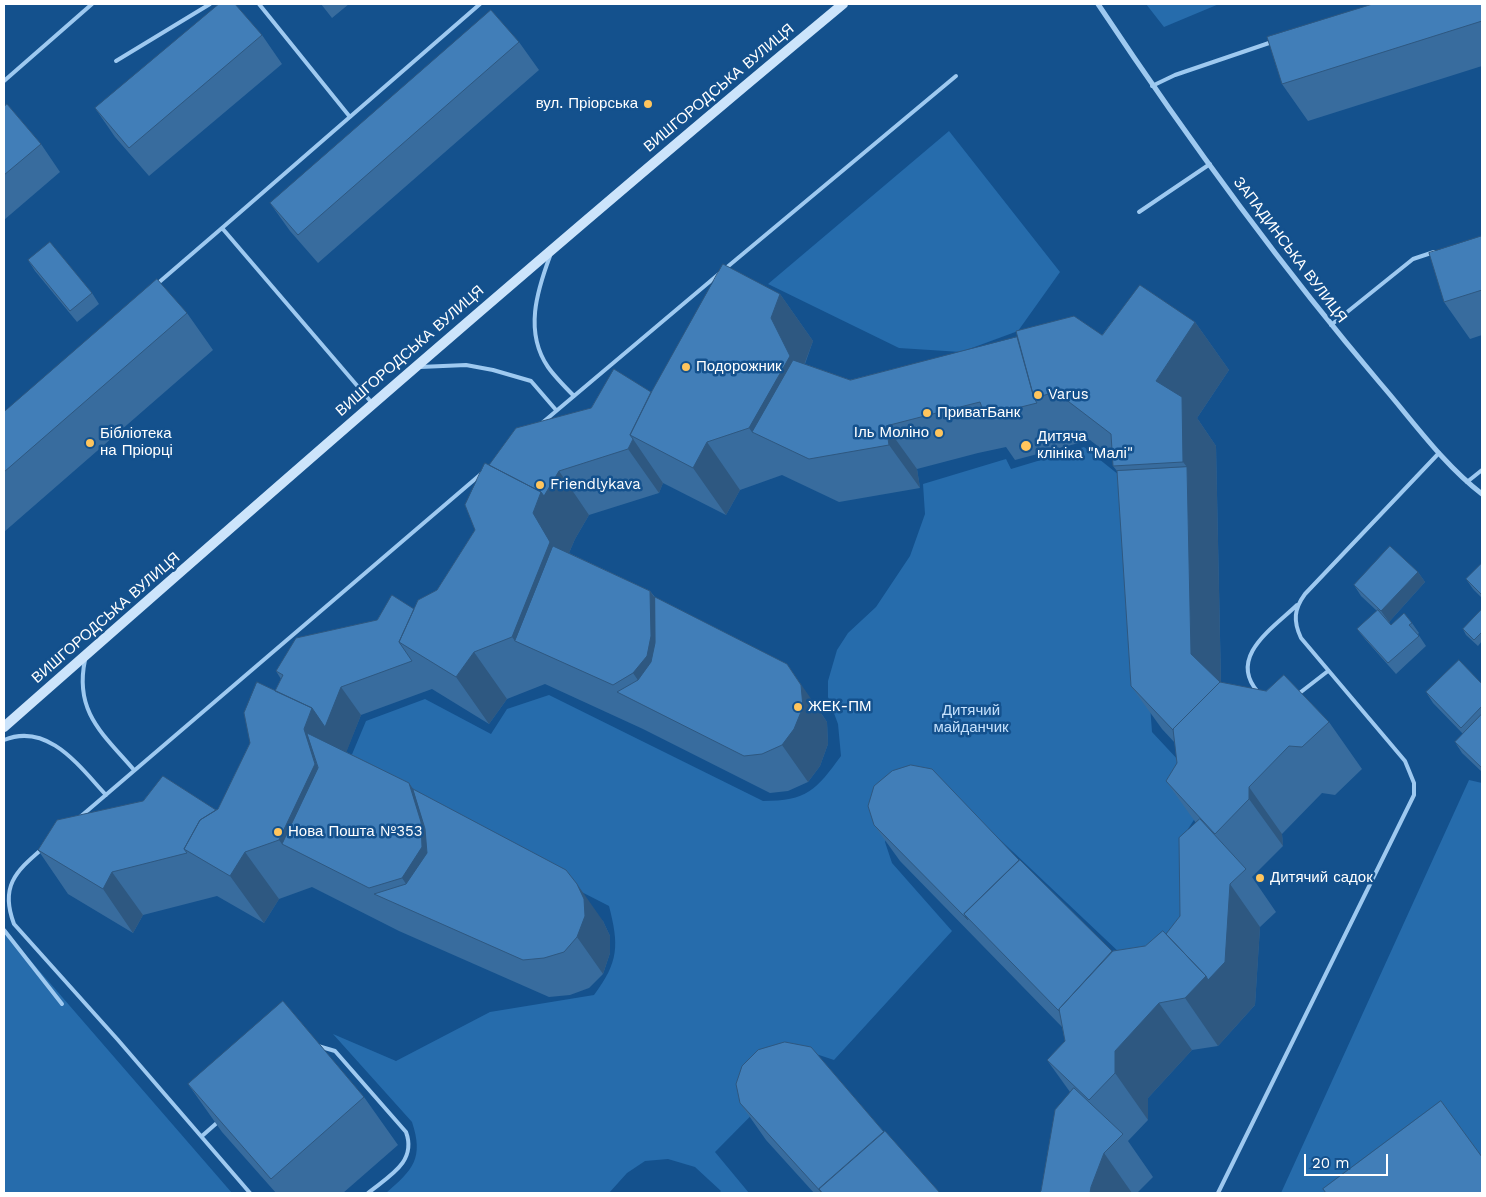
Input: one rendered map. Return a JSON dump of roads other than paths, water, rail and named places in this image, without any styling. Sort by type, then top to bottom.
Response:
[{"type":"main road","name":"ВИШГОРОДСЬКА ВУЛИЦЯ","points":[[4,727],[372,403],[843,4]]},
{"type":"street","name":"ЗАПАДИНСЬКА ВУЛИЦЯ","points":[[1098,4],[1152,86],[1331,325],[1439,453],[1482,494]]},
{"type":"lane","points":[[4,81],[92,4]]},
{"type":"lane","points":[[116,61],[210,4]]},
{"type":"lane","points":[[259,4],[350,117]]},
{"type":"lane","points":[[154,286],[480,4]]},
{"type":"lane","points":[[1152,86],[1175,75],[1279,39]]},
{"type":"lane","points":[[534,430],[956,76]]},
{"type":"lane","points":[[1139,212],[1210,164]]},
{"type":"lane","points":[[222,228],[372,403]]},
{"type":"lane","points":[[554,247],[537,290],[535,309],[536,338],[548,367],[574,396]]},
{"type":"lane","points":[[1331,325],[1412,258],[1439,251]]},
{"type":"lane","points":[[413,368],[466,365],[493,370],[531,381],[556,410]]},
{"type":"lane","points":[[1266,696],[1260,694],[1250,682],[1246,668],[1256,644],[1297,605],[1305,594],[1439,453]]},
{"type":"lane","points":[[76,820],[488,468]]},
{"type":"lane","points":[[1468,482],[1482,470]]},
{"type":"lane","points":[[1218,1193],[1414,795],[1414,783],[1405,760],[1301,638],[1296,628],[1297,605]]},
{"type":"lane","points":[[86,655],[81,679],[83,700],[97,725],[134,770]]},
{"type":"lane","points":[[1293,696],[1299,694],[1328,671]]},
{"type":"lane","points":[[4,740],[18,734],[53,743],[73,758],[106,795]]},
{"type":"lane","points":[[46,846],[18,870],[9,888],[6,907],[14,924],[202,1136],[250,1193]]},
{"type":"lane","points":[[4,930],[62,1004]]},
{"type":"lane","points":[[312,1046],[324,1046],[335,1051],[406,1132],[410,1143],[408,1155],[402,1164],[368,1193]]},
{"type":"lane","points":[[202,1136],[223,1118]]},
{"type":"place","name":"вул. Пріорська","points":[[648,104]]},
{"type":"place","name":"Подорожник","points":[[686,367]]},
{"type":"place","name":"Varus","points":[[1038,395]]},
{"type":"place","name":"ПриватБанк","points":[[927,413]]},
{"type":"place","name":"Іль Моліно","points":[[939,433]]},
{"type":"place","name":"Бібліотека на Пріорці","points":[[90,443]]},
{"type":"place","name":"Дитяча клініка \"Малі\"","points":[[1026,446]]},
{"type":"place","name":"Friendlykava","points":[[540,485]]},
{"type":"place","name":"ЖЕК-ПМ","points":[[798,707]]},
{"type":"place","name":"Нова Пошта №353","points":[[278,832]]},
{"type":"place","name":"Дитячий садок","points":[[1260,878]]},
{"type":"park label","name":"Дитячий майданчик","points":[[971,720]]}]
